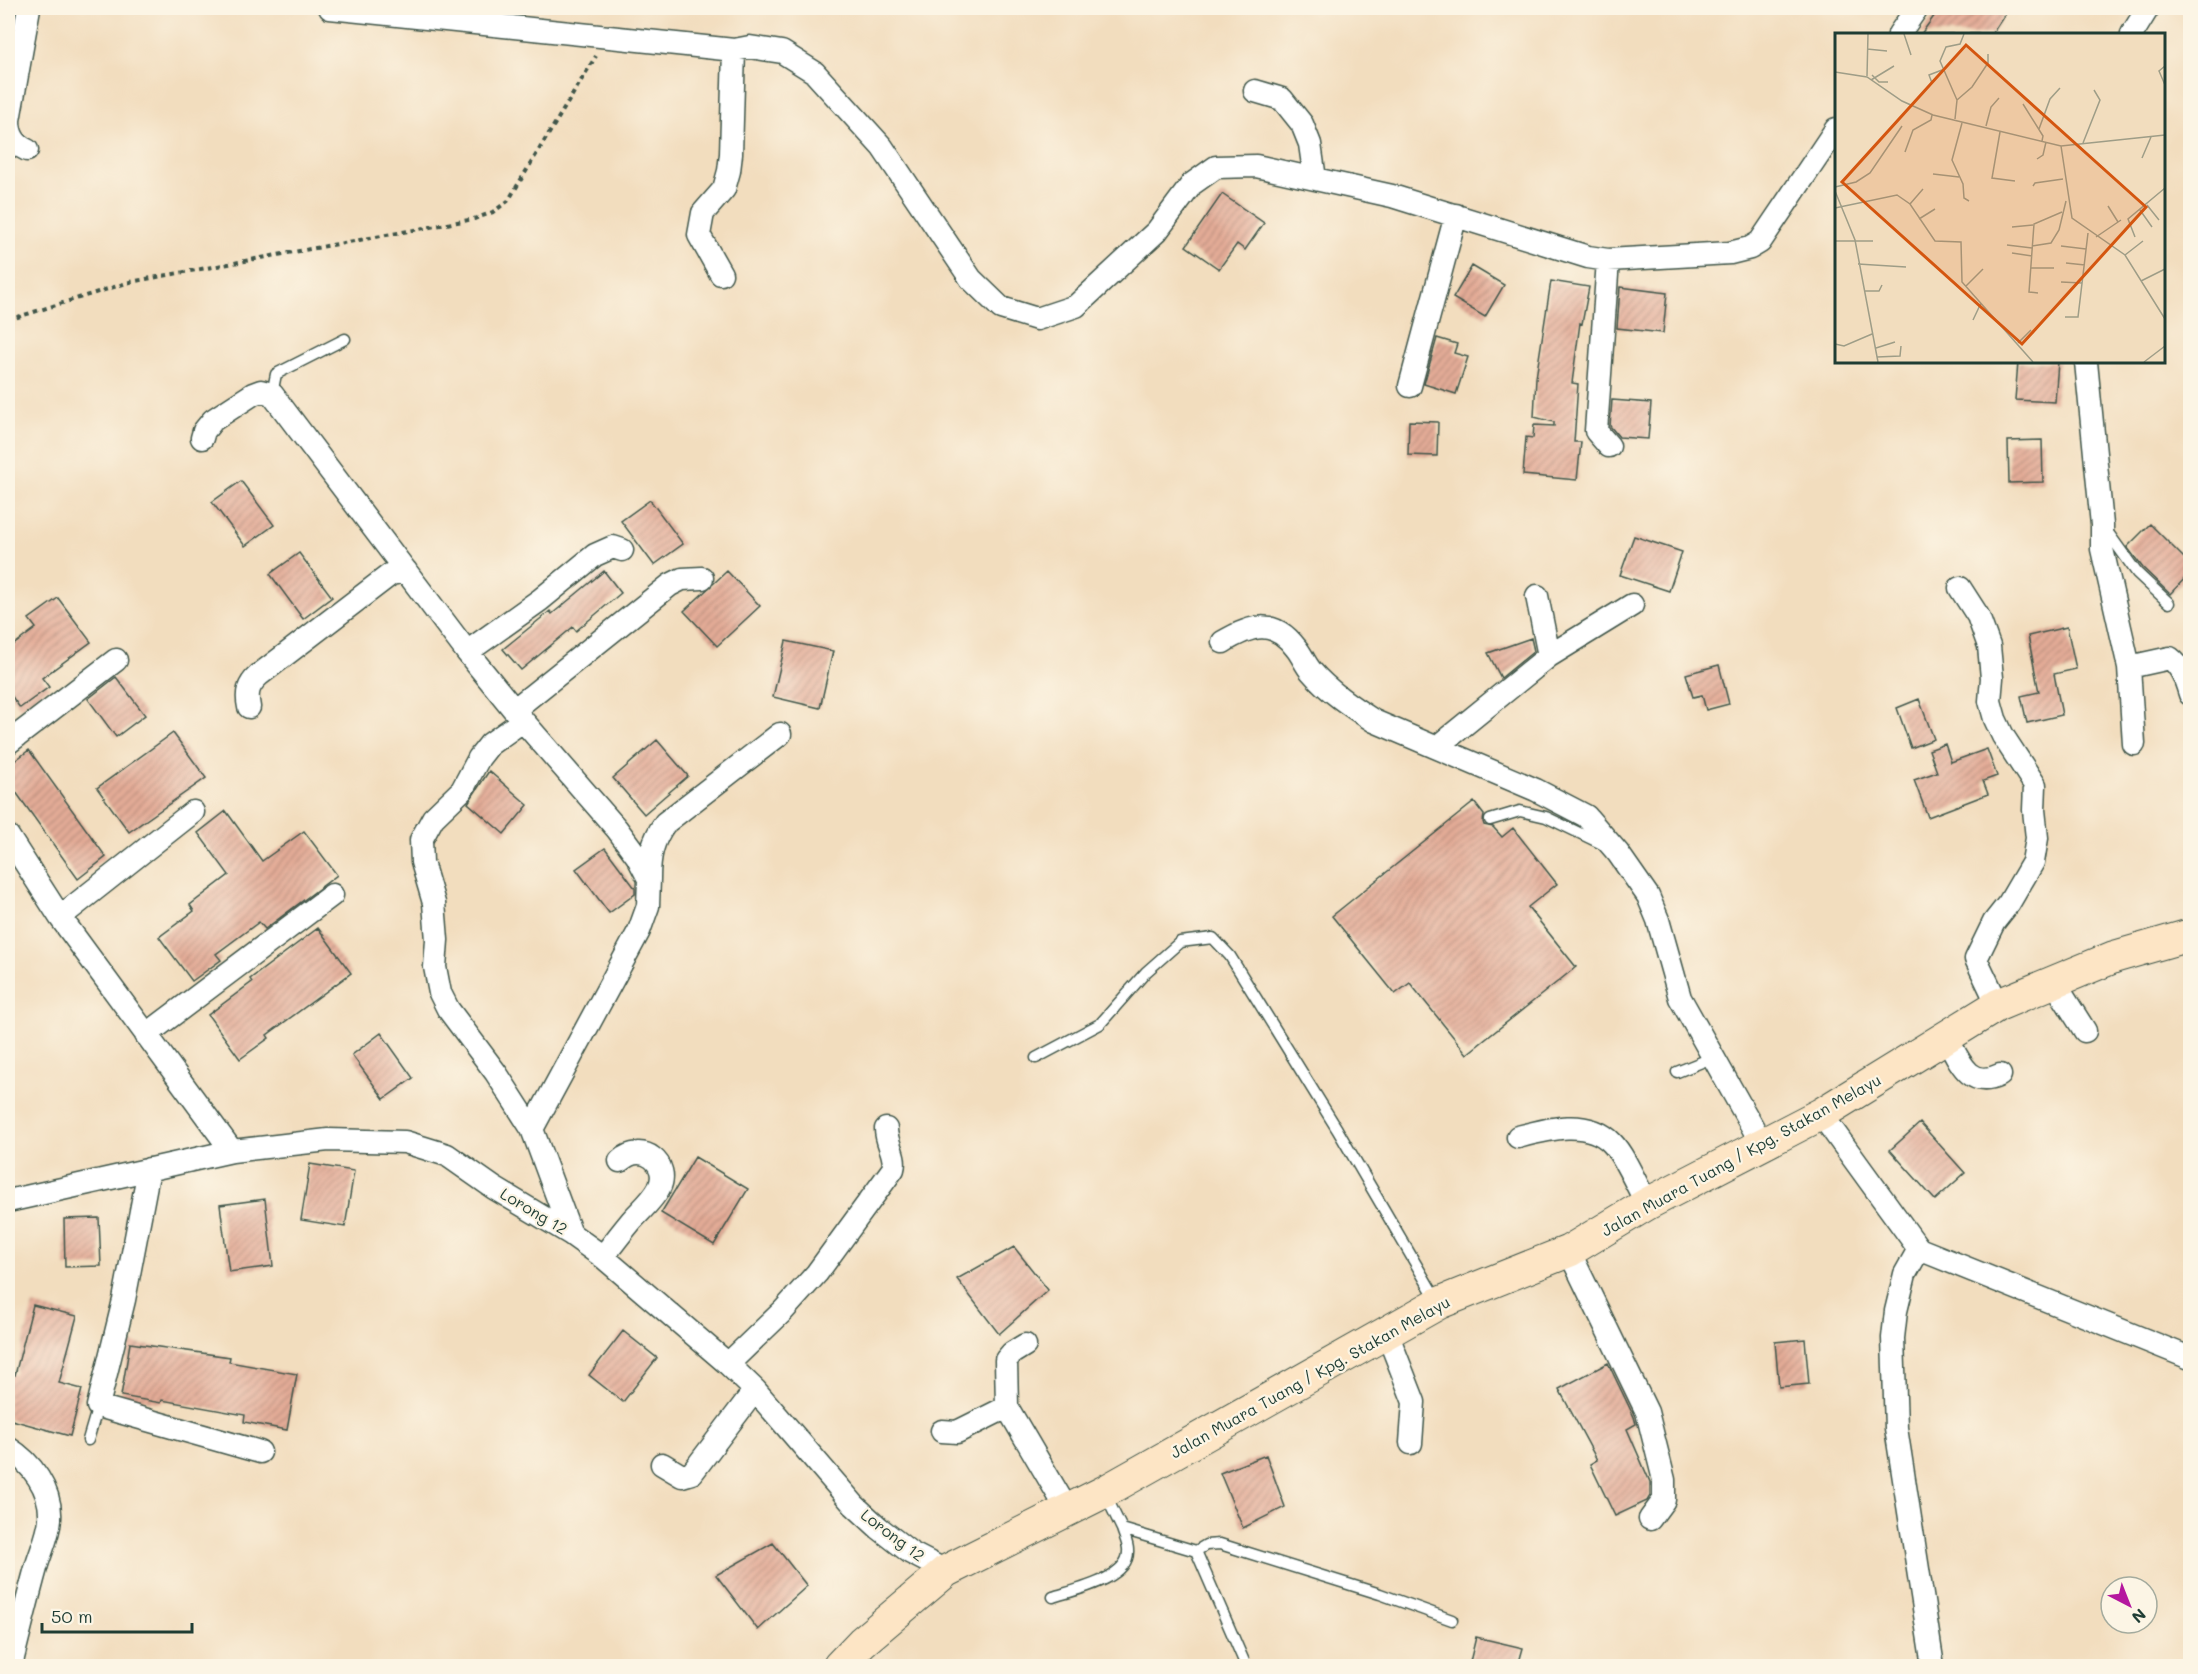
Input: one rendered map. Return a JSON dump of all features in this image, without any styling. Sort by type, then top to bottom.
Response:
[{"type":"main road","name":"Jalan Muara Tuang / Kpg. Stakan Melayu","points":[[839,1666],[862,1642],[946,1572],[1104,1492],[1438,1303],[1569,1251],[1647,1204],[1821,1114],[1998,1005],[2114,957],[2190,935]]},
{"type":"street","points":[[27,150],[12,138],[9,120],[29,8]]},
{"type":"street","points":[[330,8],[520,17],[607,38],[734,50],[750,47],[782,52],[814,72],[882,147],[971,279],[1001,308],[1037,319],[1076,306],[1157,231],[1192,184],[1216,167],[1256,166],[1392,196],[1588,257],[1608,261],[1730,253],[1750,248],[1760,242],[1835,130]]},
{"type":"street","points":[[1900,33],[1917,8]]},
{"type":"street","points":[[2133,33],[2148,8]]},
{"type":"street","points":[[721,274],[699,235],[704,213],[724,189],[729,171],[734,50]]},
{"type":"street","points":[[1255,91],[1282,99],[1302,124],[1310,144],[1315,179]]},
{"type":"street","points":[[1410,386],[1456,215]]},
{"type":"street","points":[[1608,261],[1596,430],[1609,446]]},
{"type":"street","points":[[2086,363],[2102,525],[2102,549],[2129,667],[2134,744]]},
{"type":"street","points":[[202,438],[204,431],[213,420],[253,394],[261,391],[272,394],[467,652],[617,829],[637,856],[649,879]]},
{"type":"street","points":[[467,652],[540,600],[595,555],[613,547],[622,550]]},
{"type":"street","points":[[249,707],[248,689],[259,675],[391,574],[406,571]]},
{"type":"street","points":[[571,1234],[532,1129],[496,1073],[448,1009],[440,993],[434,954],[437,940],[434,903],[422,862],[421,840],[433,818],[462,790],[479,758],[490,744],[514,727],[520,716],[670,585],[682,579],[702,578]]},
{"type":"street","points":[[1960,588],[1978,616],[1989,646],[1992,678],[1990,701],[1995,719],[2003,736],[2035,785],[2034,810],[2037,838],[2033,862],[2009,903],[1994,922],[1976,959],[1998,1005]]},
{"type":"street","points":[[1537,596],[1549,656]]},
{"type":"street","points":[[1437,747],[1549,656],[1632,605]]},
{"type":"street","points":[[1223,642],[1239,633],[1263,626],[1283,632],[1297,648],[1311,671],[1350,706],[1374,722],[1536,790],[1586,816],[1618,853],[1648,896],[1658,920],[1680,998],[1715,1056],[1762,1144]]},
{"type":"street","points":[[2129,667],[2170,658],[2176,662],[2184,675],[2190,694]]},
{"type":"street","points":[[8,743],[116,660]]},
{"type":"street","points":[[532,1129],[639,931],[648,906],[649,857],[655,837],[665,823],[780,734]]},
{"type":"street","points":[[60,916],[193,812]]},
{"type":"street","points":[[8,836],[60,916],[232,1151]]},
{"type":"street","points":[[146,1035],[332,895]]},
{"type":"street","points":[[2054,982],[2085,1031]]},
{"type":"street","points":[[1947,1038],[1963,1067],[1971,1075],[1980,1080],[2000,1075]]},
{"type":"street","points":[[1821,1114],[1919,1249],[2190,1358]]},
{"type":"street","points":[[1518,1137],[1559,1128],[1600,1132],[1614,1144],[1647,1204]]},
{"type":"street","points":[[728,1364],[763,1332],[817,1272],[893,1169],[895,1156],[886,1135],[886,1129]]},
{"type":"street","name":"Lorong 12","points":[[8,1201],[232,1151],[328,1140],[405,1142],[447,1155],[494,1188],[571,1234],[603,1257],[755,1390],[870,1521],[911,1553],[946,1572]]},
{"type":"street","points":[[603,1257],[661,1185],[660,1169],[656,1161],[648,1155],[638,1151],[628,1154],[620,1161]]},
{"type":"street","points":[[149,1169],[124,1300],[98,1406],[260,1452]]},
{"type":"street","points":[[1919,1249],[1905,1274],[1896,1311],[1893,1338],[1896,1428],[1934,1666]]},
{"type":"street","points":[[1569,1251],[1647,1412],[1664,1480],[1664,1500],[1650,1519]]},
{"type":"street","points":[[1388,1333],[1414,1402],[1411,1443]]},
{"type":"street","points":[[1025,1345],[1006,1360],[1007,1407],[1068,1511]]},
{"type":"street","points":[[662,1464],[682,1476],[692,1473],[755,1390]]},
{"type":"street","points":[[942,1431],[957,1432],[1007,1407]]},
{"type":"street","points":[[8,1448],[22,1457],[33,1469],[45,1492],[50,1519],[15,1610],[11,1666]]},
{"type":"lane","points":[[272,394],[276,374],[345,339]]},
{"type":"lane","points":[[2102,525],[2137,573],[2169,603]]},
{"type":"lane","points":[[1490,820],[1520,811],[1546,817],[1581,832],[1618,853]]},
{"type":"lane","points":[[1036,1058],[1100,1024],[1146,972],[1180,942],[1213,938],[1230,956],[1318,1098],[1438,1303]]},
{"type":"lane","points":[[1677,1072],[1715,1056]]},
{"type":"lane","points":[[88,1440],[98,1406]]},
{"type":"lane","points":[[1053,1597],[1111,1577],[1123,1568],[1128,1552],[1122,1529],[1104,1492]]},
{"type":"lane","points":[[1122,1529],[1196,1551],[1206,1545],[1220,1544],[1380,1594],[1452,1620]]},
{"type":"lane","points":[[1196,1551],[1246,1666]]},
{"type":"path","points":[[8,320],[130,282],[474,219],[493,212],[508,201],[607,38]]},
{"type":"building","points":[[1940,8],[2009,8],[1993,33],[1922,33]]},
{"type":"building","points":[[1222,194],[1264,223],[1245,250],[1237,244],[1219,269],[1186,246]]},
{"type":"building","points":[[1472,266],[1504,285],[1485,317],[1453,298]]},
{"type":"building","points":[[1551,281],[1589,287],[1582,324],[1580,323],[1572,383],[1578,384],[1574,442],[1581,442],[1577,480],[1523,475],[1526,437],[1533,438],[1534,425],[1554,426],[1554,422],[1534,417],[1536,378]]},
{"type":"building","points":[[1620,287],[1667,293],[1663,333],[1617,328]]},
{"type":"building","points":[[1437,338],[1457,344],[1454,353],[1468,357],[1456,394],[1424,384]]},
{"type":"building","points":[[2018,363],[2058,363],[2055,402],[2015,400]]},
{"type":"building","points":[[1612,400],[1651,403],[1648,439],[1619,437],[1610,426]]},
{"type":"building","points":[[1409,421],[1438,422],[1437,456],[1408,455]]},
{"type":"building","points":[[2042,440],[2043,482],[2009,483],[2008,441]]},
{"type":"building","points":[[241,481],[274,525],[245,546],[212,502]]},
{"type":"building","points":[[650,500],[683,544],[654,565],[621,521]]},
{"type":"building","points":[[2150,524],[2190,564],[2190,573],[2170,594],[2143,568],[2127,547]]},
{"type":"building","points":[[1634,536],[1682,552],[1669,591],[1620,575]]},
{"type":"building","points":[[299,553],[332,597],[303,619],[270,574]]},
{"type":"building","points":[[604,571],[621,593],[576,631],[573,627],[521,670],[503,649],[550,611],[552,614]]},
{"type":"building","points":[[727,571],[760,606],[717,646],[684,611]]},
{"type":"building","points":[[58,598],[91,642],[42,678],[49,687],[20,708],[8,691],[8,649],[36,628],[29,619]]},
{"type":"building","points":[[2067,627],[2076,669],[2054,674],[2062,715],[2027,723],[2021,696],[2039,692],[2028,636]]},
{"type":"building","points":[[1531,638],[1534,651],[1501,678],[1488,653]]},
{"type":"building","points":[[786,641],[833,651],[820,708],[773,697]]},
{"type":"building","points":[[1719,665],[1729,704],[1706,710],[1702,695],[1693,697],[1686,674]]},
{"type":"building","points":[[116,677],[145,715],[116,737],[88,699]]},
{"type":"building","points":[[1919,699],[1934,739],[1911,748],[1897,708]]},
{"type":"building","points":[[173,733],[206,778],[129,832],[97,788]]},
{"type":"building","points":[[657,740],[688,776],[644,814],[613,778]]},
{"type":"building","points":[[1945,744],[1951,762],[1987,749],[1997,776],[1983,781],[1988,794],[1928,817],[1914,780],[1937,772],[1929,750]]},
{"type":"building","points":[[29,750],[106,857],[78,879],[8,781],[8,766]]},
{"type":"building","points":[[489,771],[528,805],[504,834],[468,803]]},
{"type":"building","points":[[1474,802],[1484,815],[1484,825],[1493,827],[1502,837],[1513,828],[1557,884],[1528,907],[1576,967],[1467,1054],[1410,983],[1395,994],[1332,916]]},
{"type":"building","points":[[226,811],[262,861],[304,831],[337,875],[265,929],[259,922],[216,954],[221,960],[192,981],[159,937],[194,911],[190,905],[229,875],[198,833]]},
{"type":"building","points":[[605,848],[635,888],[635,894],[609,913],[576,869]]},
{"type":"building","points":[[318,928],[351,973],[267,1035],[269,1038],[240,1059],[208,1015],[252,982],[250,979]]},
{"type":"building","points":[[381,1033],[413,1078],[384,1099],[352,1055]]},
{"type":"building","points":[[1920,1123],[1965,1173],[1935,1200],[1890,1150]]},
{"type":"building","points":[[695,1157],[748,1189],[714,1245],[661,1213]]},
{"type":"building","points":[[310,1164],[354,1171],[345,1227],[301,1220]]},
{"type":"building","points":[[265,1199],[273,1266],[229,1272],[220,1205]]},
{"type":"building","points":[[99,1218],[101,1266],[65,1267],[64,1219]]},
{"type":"building","points":[[1014,1247],[1048,1290],[999,1334],[957,1279]]},
{"type":"building","points":[[33,1305],[77,1316],[59,1383],[82,1389],[70,1436],[8,1419],[8,1373],[15,1375]]},
{"type":"building","points":[[623,1331],[657,1358],[623,1402],[589,1375]]},
{"type":"building","points":[[1805,1339],[1809,1384],[1779,1387],[1775,1342]]},
{"type":"building","points":[[130,1343],[230,1357],[229,1362],[297,1374],[287,1430],[244,1422],[245,1415],[162,1400],[161,1403],[121,1396]]},
{"type":"building","points":[[1608,1363],[1634,1417],[1636,1424],[1627,1429],[1650,1482],[1650,1496],[1647,1501],[1615,1516],[1590,1464],[1597,1460],[1559,1389]]},
{"type":"building","points":[[1266,1455],[1285,1507],[1243,1528],[1220,1473]]},
{"type":"building","points":[[773,1543],[807,1586],[758,1630],[716,1575]]},
{"type":"building","points":[[1476,1637],[1523,1648],[1518,1666],[1469,1666]]}]
